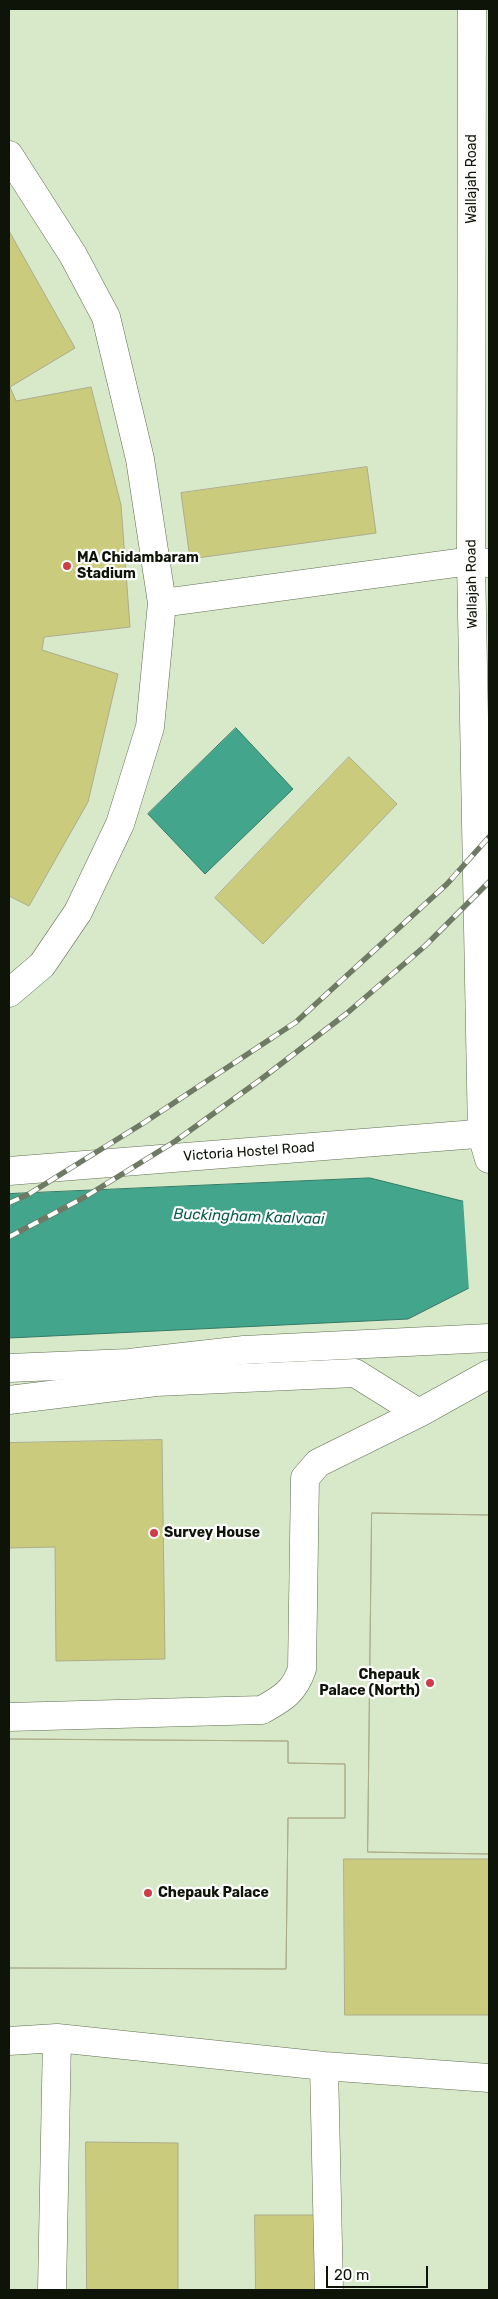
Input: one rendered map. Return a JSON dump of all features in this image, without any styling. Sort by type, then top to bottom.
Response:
[{"type":"main road","name":"Wallajah Road","points":[[472,9],[487,1142]]},
{"type":"main road","points":[[9,155],[73,255],[106,317],[140,459],[162,603],[150,727],[120,824],[78,912],[42,966],[9,993]]},
{"type":"main road","points":[[162,603],[480,562]]},
{"type":"main road","name":"Victoria Hostel Road","points":[[9,1171],[487,1142]]},
{"type":"main road","points":[[9,1368],[129,1363],[244,1350],[489,1338]]},
{"type":"main road","points":[[9,1400],[156,1382],[355,1373],[420,1413]]},
{"type":"main road","points":[[9,1717],[262,1710],[286,1696],[297,1683],[302,1669],[305,1478],[318,1462],[420,1413],[489,1374]]},
{"type":"main road","points":[[9,2041],[57,2038],[324,2066],[489,2078]]},
{"type":"main road","points":[[52,2290],[57,2038]]},
{"type":"main road","points":[[324,2066],[329,2290]]},
{"type":"water","points":[[236,728],[293,789],[205,874],[148,814]]},
{"type":"water","name":"Buckingham Kaalvaai","points":[[370,1178],[462,1201],[489,1203],[489,1288],[469,1288],[408,1319],[9,1338],[9,1194]]},
{"type":"pier","points":[[463,1199],[489,1200],[489,1291],[469,1291]]},
{"type":"building","name":"MA Chidambaram Stadium","points":[[9,231],[75,348],[10,387],[16,401],[91,387],[121,505],[130,627],[44,637],[42,650],[118,674],[88,802],[29,906],[9,896]]},
{"type":"building","points":[[367,467],[376,533],[190,559],[181,493]]},
{"type":"building","points":[[349,757],[397,804],[263,944],[215,898]]},
{"type":"building","points":[[162,1440],[165,1659],[56,1661],[55,1547],[9,1548],[9,1443]]},
{"type":"building","name":"Chepauk Palace (North)","points":[[372,1513],[489,1515],[489,1854],[368,1852]]},
{"type":"building","name":"Chepauk Palace (North)","points":[[372,1513],[489,1515],[489,1854],[368,1852]]},
{"type":"building","name":"Chepauk Palace","points":[[9,1739],[288,1741],[288,1763],[345,1764],[345,1818],[288,1818],[286,1969],[9,1968]]},
{"type":"building","name":"Chepauk Palace","points":[[9,1739],[288,1741],[288,1763],[345,1764],[345,1818],[288,1818],[286,1969],[9,1968]]},
{"type":"building","points":[[344,1859],[489,1859],[489,2015],[345,2015]]},
{"type":"building","points":[[86,2142],[178,2143],[178,2290],[87,2290]]},
{"type":"building","points":[[255,2215],[324,2215],[325,2290],[256,2290]]},
{"type":"railway","points":[[9,1203],[29,1194],[145,1122],[296,1022],[447,884],[489,837]]},
{"type":"railway","points":[[9,1237],[85,1197],[174,1142],[260,1080],[346,1014],[425,946],[489,882]]},
{"type":"place","name":"MA Chidambaram Stadium","points":[[67,566]]},
{"type":"place","name":"Survey House","points":[[154,1533]]},
{"type":"place","name":"Chepauk Palace (North)","points":[[430,1683]]},
{"type":"place","name":"Chepauk Palace","points":[[148,1893]]}]
